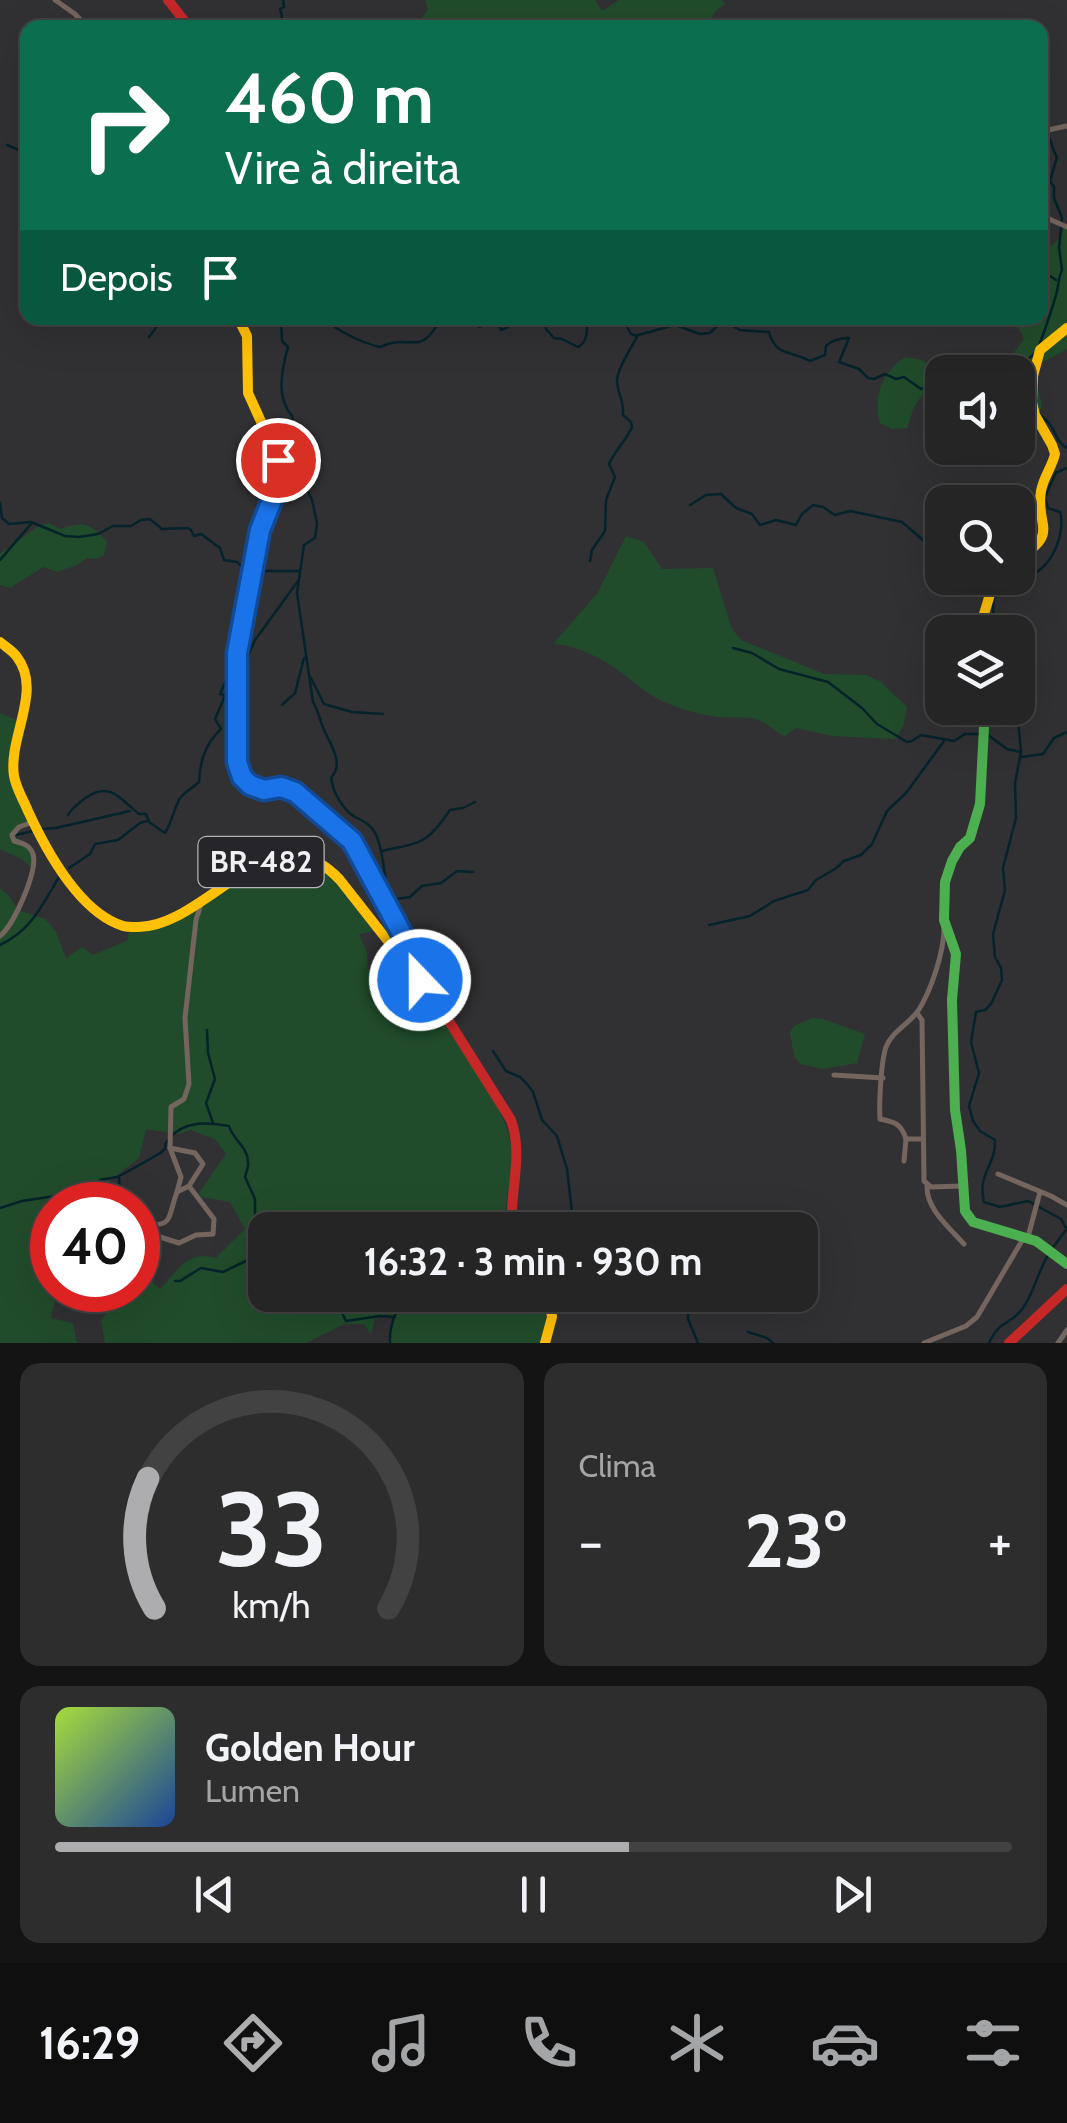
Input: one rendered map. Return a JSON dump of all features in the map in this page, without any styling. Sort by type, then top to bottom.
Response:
[{"type":"main road","points":[[168,0],[184,20]]},
{"type":"main road","points":[[241,325],[246,336],[248,393],[278,460],[280,480],[260,530],[240,633],[236,665],[237,762],[242,777],[250,785],[295,792],[352,841],[420,967],[420,980]]},
{"type":"main road","points":[[1035,550],[1044,546],[1050,532],[1040,502],[1041,487],[1055,458],[1034,407],[1032,378],[1039,352],[1067,328]]},
{"type":"main road","name":"BR-482","points":[[0,642],[18,658],[28,686],[13,763],[18,788],[57,869],[111,922],[138,928],[158,926],[175,918],[268,859],[290,855],[319,862],[332,872],[420,980],[515,1128],[518,1158],[511,1212]]},
{"type":"main road","points":[[984,725],[980,804],[970,838],[952,861],[945,882],[944,920],[956,954],[952,1006],[962,1186],[967,1216],[974,1222],[1026,1237],[1067,1264]]},
{"type":"main road","points":[[1009,1343],[1067,1289]]},
{"type":"main road","points":[[545,1343],[551,1312]]},
{"type":"street","points":[[55,0],[81,20]]},
{"type":"street","points":[[0,936],[13,920],[34,866],[30,848],[12,835],[18,827],[32,822]]},
{"type":"street","points":[[160,1224],[171,1214],[181,1178],[170,1148],[171,1107],[184,1098],[189,1084],[185,1018],[196,920],[202,901]]},
{"type":"street","points":[[904,1162],[906,1139],[899,1125],[880,1118],[887,1044],[917,1013],[941,958],[944,920]]},
{"type":"street","points":[[917,1013],[922,1020],[924,1181],[932,1206],[964,1244]]},
{"type":"street","points":[[834,1075],[883,1078]]},
{"type":"street","points":[[906,1139],[923,1139]]},
{"type":"street","points":[[170,1148],[195,1153],[202,1161],[202,1168],[190,1186],[177,1192]]},
{"type":"street","points":[[998,1174],[1067,1205]]},
{"type":"street","points":[[160,1237],[176,1243],[196,1235],[213,1234],[214,1218],[190,1186]]},
{"type":"street","points":[[927,1186],[962,1186]]},
{"type":"street","points":[[924,1343],[966,1326],[977,1317],[1026,1237],[1040,1192]]},
{"type":"street","points":[[1058,1343],[1067,1330]]},
{"type":"green space","points":[[425,0],[595,0],[602,11],[619,0],[722,0],[725,4],[711,20],[421,20],[428,9]]},
{"type":"green space","points":[[1067,229],[1067,349],[1035,369],[1035,355],[1012,355],[1024,339],[1017,325],[1048,325],[1048,248]]},
{"type":"green space","points":[[905,357],[925,362],[925,394],[907,428],[892,429],[880,423],[879,394],[890,370]]},
{"type":"green space","points":[[1035,386],[1042,405],[1040,411],[1035,411]]},
{"type":"green space","points":[[48,523],[61,529],[91,527],[107,542],[104,555],[57,572],[43,567],[10,588],[0,585],[0,554]]},
{"type":"green space","points":[[626,536],[644,542],[662,569],[713,568],[732,629],[741,640],[824,674],[866,675],[881,682],[907,707],[896,739],[832,736],[796,728],[785,736],[757,719],[688,711],[655,697],[590,654],[553,644],[597,594]]},
{"type":"green space","points":[[0,713],[18,721],[11,745],[28,822],[13,835],[31,848],[33,868],[0,849]]},
{"type":"green space","points":[[278,857],[315,865],[334,878],[377,928],[359,934],[367,953],[368,969],[396,978],[404,967],[495,1102],[508,1134],[512,1156],[506,1212],[248,1212],[248,1312],[544,1312],[540,1343],[388,1343],[395,1316],[376,1315],[371,1334],[364,1324],[345,1324],[306,1343],[105,1343],[101,1321],[107,1312],[160,1312],[160,1289],[184,1263],[198,1257],[216,1258],[245,1229],[230,1202],[201,1197],[199,1193],[226,1154],[216,1140],[191,1130],[179,1134],[146,1129],[139,1158],[108,1182],[30,1182],[30,1312],[52,1312],[51,1318],[73,1323],[77,1343],[0,1343],[0,888],[18,910],[45,919],[56,932],[66,958],[82,947],[93,955],[128,940],[129,929],[148,931]]},
{"type":"green space","points":[[812,1018],[865,1034],[857,1063],[823,1069],[800,1064],[794,1056],[790,1032]]},
{"type":"waterway","points":[[281,20],[283,0]]},
{"type":"waterway","points":[[1048,135],[1057,157],[1050,181],[1062,218],[1062,270],[1048,320]]},
{"type":"waterway","points":[[7,145],[20,151]]},
{"type":"waterway","points":[[1048,275],[1056,280]]},
{"type":"waterway","points":[[149,337],[158,325]]},
{"type":"waterway","points":[[281,325],[282,341],[288,347],[282,392],[293,417],[290,431],[295,462],[312,500],[317,523],[315,538],[304,545],[297,593],[313,702],[337,761],[331,778],[334,789],[346,810],[375,833],[389,900],[410,897],[422,886],[441,883],[457,871],[473,872]]},
{"type":"waterway","points":[[332,325],[380,347],[420,342],[437,325]]},
{"type":"waterway","points":[[475,325],[484,325]]},
{"type":"waterway","points":[[499,325],[501,330],[509,325]]},
{"type":"waterway","points":[[545,325],[554,338],[578,347],[585,338],[587,325]]},
{"type":"waterway","points":[[626,325],[637,336]]},
{"type":"waterway","points":[[590,561],[592,550],[605,531],[606,500],[615,477],[609,464],[632,427],[623,415],[617,377],[638,335],[675,325]]},
{"type":"waterway","points":[[675,325],[700,334],[710,333],[718,325]]},
{"type":"waterway","points":[[731,325],[740,330],[769,332],[780,349],[810,361],[825,355],[831,342],[849,338],[839,362],[859,369],[868,378],[885,374],[896,379],[904,377],[921,389],[925,388]]},
{"type":"waterway","points":[[1039,346],[1046,325]]},
{"type":"waterway","points":[[1038,413],[1067,448]]},
{"type":"waterway","points":[[1035,572],[1046,564],[1057,544],[1060,512],[1048,508],[1045,497],[1056,473],[1067,468]]},
{"type":"waterway","points":[[690,505],[706,495],[721,494],[736,508],[752,514],[760,525],[776,520],[796,525],[813,505],[835,515],[850,511],[902,522],[925,541]]},
{"type":"waterway","points":[[0,503],[2,518],[9,524],[31,522],[65,536],[79,537],[150,519],[162,529],[188,528],[194,536],[201,534],[220,548],[224,560],[237,562],[247,571],[300,571]]},
{"type":"waterway","points":[[0,560],[31,524]]},
{"type":"waterway","points":[[241,663],[298,581]]},
{"type":"waterway","points":[[994,615],[995,595]]},
{"type":"waterway","points":[[733,648],[752,653],[779,669],[828,682],[877,724],[907,742],[921,735],[954,741],[965,734],[980,734]]},
{"type":"waterway","points":[[282,705],[295,693],[304,658]]},
{"type":"waterway","points":[[68,815],[87,797],[109,792],[139,814],[146,814],[149,822],[165,833],[181,797],[199,782],[204,753],[221,729],[215,719],[224,698],[220,694],[235,668]]},
{"type":"waterway","points":[[311,678],[324,704],[352,712],[383,714]]},
{"type":"waterway","points":[[1019,725],[1021,752],[1015,783],[1016,818],[1003,868],[1005,890],[993,934],[1002,980],[991,1004],[976,1012],[971,1042],[979,1073],[969,1106],[980,1131],[995,1140],[983,1184],[984,1202],[1000,1207],[1028,1201],[1061,1219],[1067,1230]]},
{"type":"waterway","points":[[1022,757],[1043,754],[1054,738],[1067,732]]},
{"type":"waterway","points":[[988,735],[1007,749],[1020,752]]},
{"type":"waterway","points":[[709,925],[750,916],[774,901],[808,890],[844,861],[861,855],[872,844],[887,811],[906,793],[944,741]]},
{"type":"waterway","points":[[382,851],[422,840],[450,810],[475,802]]},
{"type":"waterway","points":[[41,829],[130,811]]},
{"type":"waterway","points":[[69,868],[90,854],[95,844],[118,840],[147,821]]},
{"type":"waterway","points":[[16,835],[33,831]]},
{"type":"waterway","points":[[0,945],[28,924],[59,877]]},
{"type":"waterway","points":[[207,1030],[215,1079],[206,1103],[213,1123]]},
{"type":"waterway","points":[[493,1051],[506,1071],[527,1084],[542,1120],[557,1136],[567,1169],[572,1212]]},
{"type":"waterway","points":[[0,1208],[62,1195],[88,1198],[100,1180],[117,1177],[165,1149],[174,1133],[196,1124],[213,1124],[229,1126],[246,1152],[245,1177],[255,1199],[255,1212]]},
{"type":"waterway","points":[[119,1178],[119,1182]]},
{"type":"waterway","points":[[1052,1249],[1065,1231]]},
{"type":"waterway","points":[[989,1343],[997,1330],[1023,1308],[1048,1255]]},
{"type":"waterway","points":[[175,1281],[201,1268],[223,1272],[248,1260]]},
{"type":"waterway","points":[[342,1312],[346,1321],[395,1317]]},
{"type":"waterway","points":[[390,1343],[396,1312]]},
{"type":"waterway","points":[[688,1312],[698,1343]]},
{"type":"waterway","points":[[748,1332],[773,1343]]},
{"type":"traffic: fast","points":[[984,725],[980,804],[970,838],[952,861],[945,882],[944,920],[956,954],[952,1000],[955,1110],[965,1211],[973,1222],[1036,1241],[1067,1264]]},
{"type":"traffic: fast","points":[[274,788],[295,791],[352,841],[420,967],[420,977]]},
{"type":"traffic: slow","points":[[242,325],[247,336],[248,393],[278,459],[280,480],[259,530],[240,633],[237,762],[250,784],[274,788]]},
{"type":"traffic: slow","points":[[1035,546],[1043,535],[1041,491],[1055,454],[1035,415],[1033,376],[1040,350],[1067,328]]},
{"type":"traffic: slow","points":[[984,615],[990,595]]},
{"type":"traffic: slow","points":[[0,642],[17,657],[27,684],[13,761],[16,785],[54,861],[92,908],[124,926],[164,922],[264,862],[289,856],[315,861],[340,880],[442,1010]]},
{"type":"traffic: slow","points":[[545,1343],[551,1312]]},
{"type":"traffic: jam","points":[[168,0],[184,20]]},
{"type":"traffic: jam","points":[[442,1010],[511,1120],[516,1147],[512,1212]]},
{"type":"traffic: jam","points":[[1009,1343],[1067,1289]]},
{"type":"route","points":[[278,460],[280,480],[260,530],[237,653],[237,762],[242,777],[250,785],[295,792],[352,841],[420,967],[420,980]]}]
